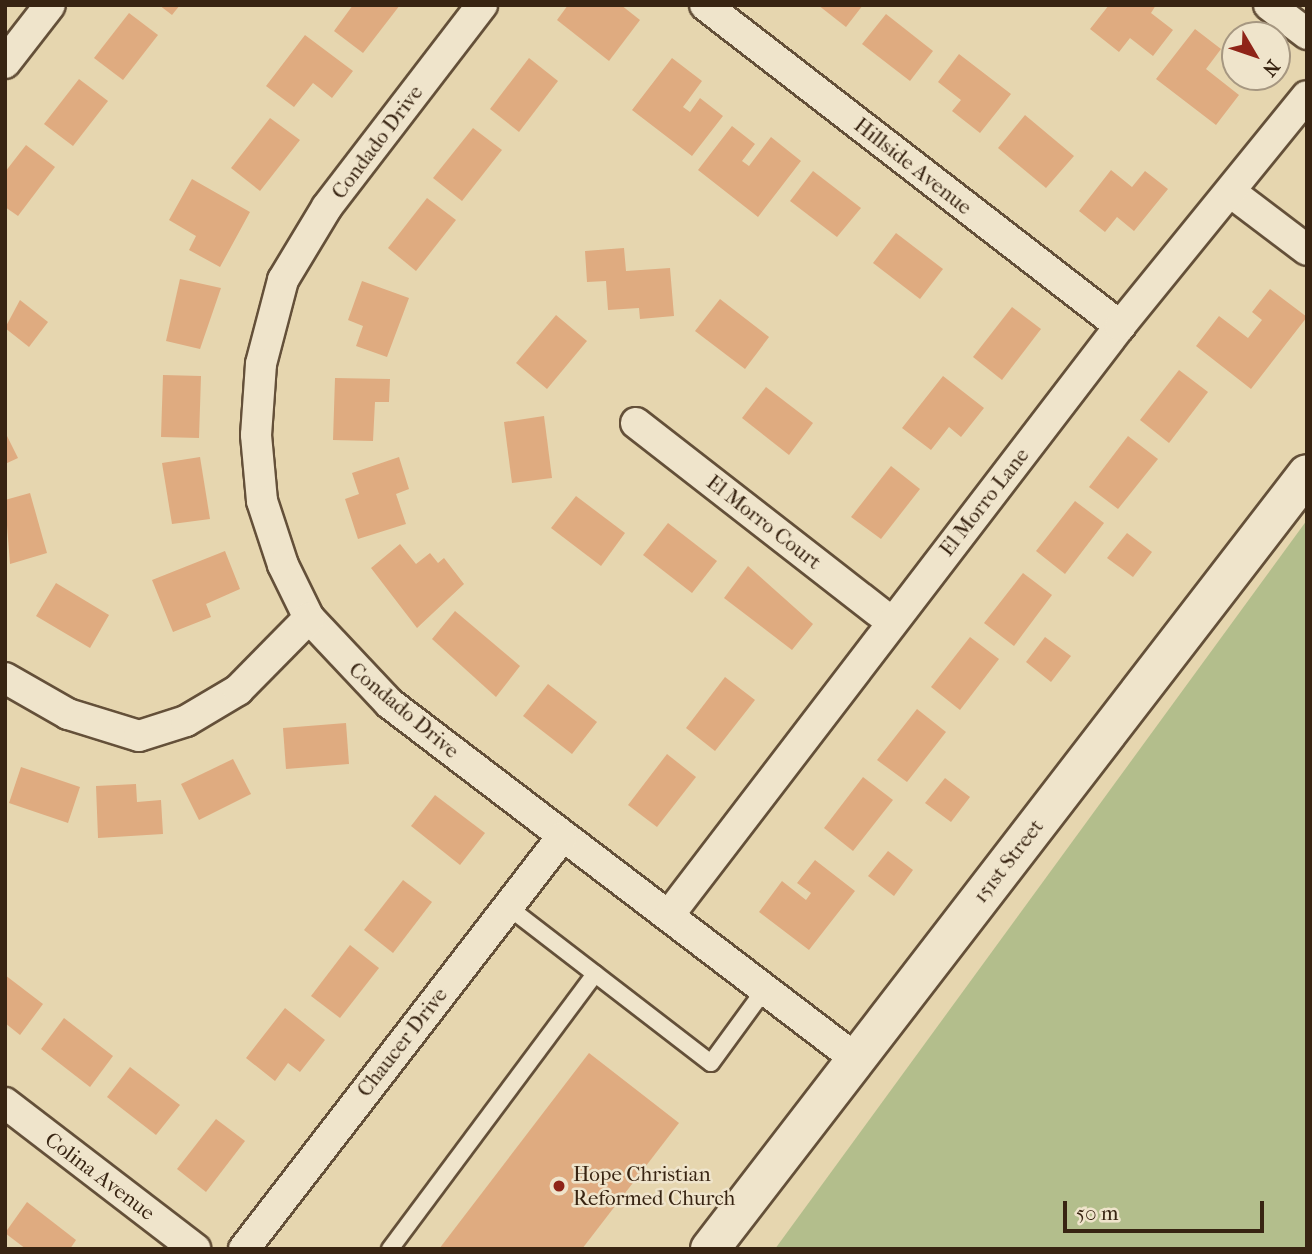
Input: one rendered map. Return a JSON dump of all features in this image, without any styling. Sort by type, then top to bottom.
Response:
[{"type":"street","points":[[5,63],[50,5]]},
{"type":"street","name":"Condado Drive","points":[[482,5],[327,207],[283,281],[261,364],[256,435],[262,501],[309,618],[389,703],[856,1059]]},
{"type":"street","name":"Hillside Avenue","points":[[705,5],[1120,326]]},
{"type":"street","points":[[1269,5],[1307,34]]},
{"type":"street","name":"El Morro Lane","points":[[669,915],[1120,326],[1232,192],[1307,96]]},
{"type":"street","points":[[1232,192],[1307,250]]},
{"type":"street","name":"El Morro Court","points":[[636,423],[892,622]]},
{"type":"street","name":"151st Street","points":[[710,1249],[1307,474]]},
{"type":"street","points":[[5,678],[68,714],[139,736],[186,722],[238,690],[309,618]]},
{"type":"street","name":"Chaucer Drive","points":[[244,1249],[562,837]]},
{"type":"street","name":"Colina Avenue","points":[[5,1103],[195,1249]]},
{"type":"lane","points":[[507,906],[711,1063],[765,989]]},
{"type":"lane","points":[[390,1249],[595,974]]},
{"type":"green space","points":[[1307,520],[1307,1249],[775,1249]]},
{"type":"building","points":[[159,5],[180,5],[172,15]]},
{"type":"building","points":[[353,5],[400,5],[363,53],[334,31]]},
{"type":"building","points":[[568,5],[621,5],[640,20],[609,61],[557,20]]},
{"type":"building","points":[[818,5],[863,5],[846,27]]},
{"type":"building","points":[[1109,5],[1156,5],[1151,13],[1173,30],[1153,56],[1130,38],[1119,52],[1090,29]]},
{"type":"building","points":[[129,13],[158,35],[123,80],[94,58]]},
{"type":"building","points":[[886,14],[933,51],[910,81],[862,44]]},
{"type":"building","points":[[1195,29],[1221,49],[1206,69],[1221,81],[1221,91],[1234,91],[1239,95],[1216,125],[1156,79]]},
{"type":"building","points":[[305,35],[353,71],[332,98],[313,83],[294,107],[266,86]]},
{"type":"building","points":[[959,54],[1011,94],[980,133],[952,111],[961,100],[938,82]]},
{"type":"building","points":[[529,58],[558,81],[519,132],[490,109]]},
{"type":"building","points":[[672,58],[702,81],[683,107],[690,112],[700,98],[723,116],[692,156],[632,110]]},
{"type":"building","points":[[79,79],[108,101],[73,146],[44,124]]},
{"type":"building","points":[[1025,115],[1074,156],[1046,188],[998,148]]},
{"type":"building","points":[[270,118],[300,140],[260,191],[231,168]]},
{"type":"building","points":[[732,126],[755,144],[742,161],[749,166],[771,137],[801,161],[758,217],[698,170]]},
{"type":"building","points":[[473,128],[502,150],[462,201],[433,178]]},
{"type":"building","points":[[26,145],[55,167],[18,216],[5,207],[5,172]]},
{"type":"building","points":[[1111,170],[1132,187],[1145,171],[1168,189],[1134,231],[1117,217],[1105,232],[1079,211]]},
{"type":"building","points":[[813,171],[861,208],[837,237],[790,201]]},
{"type":"building","points":[[192,179],[250,212],[220,267],[189,250],[196,236],[169,220]]},
{"type":"building","points":[[427,198],[456,220],[416,271],[388,248]]},
{"type":"building","points":[[896,233],[943,269],[920,299],[873,263]]},
{"type":"building","points":[[624,248],[626,271],[670,268],[674,316],[640,319],[639,308],[608,310],[606,281],[587,282],[585,251]]},
{"type":"building","points":[[180,279],[221,288],[200,349],[166,341]]},
{"type":"building","points":[[362,281],[409,298],[387,357],[356,346],[363,326],[348,320]]},
{"type":"building","points":[[1270,289],[1307,317],[1251,389],[1196,346],[1219,316],[1248,338],[1262,320],[1252,312]]},
{"type":"building","points":[[720,299],[769,337],[745,369],[695,331]]},
{"type":"building","points":[[20,300],[48,322],[29,347],[5,328]]},
{"type":"building","points":[[1012,307],[1041,329],[1002,380],[973,357]]},
{"type":"building","points":[[556,315],[587,341],[547,389],[516,363]]},
{"type":"building","points":[[1179,370],[1208,392],[1169,443],[1140,420]]},
{"type":"building","points":[[163,375],[201,376],[199,438],[161,437]]},
{"type":"building","points":[[943,376],[984,408],[961,437],[949,427],[931,450],[902,428]]},
{"type":"building","points":[[335,378],[390,379],[389,402],[375,402],[373,441],[333,440]]},
{"type":"building","points":[[766,387],[813,423],[789,455],[742,418]]},
{"type":"building","points":[[544,416],[552,478],[512,483],[504,422]]},
{"type":"building","points":[[5,432],[18,458],[5,464]]},
{"type":"building","points":[[1128,436],[1158,459],[1118,509],[1089,487]]},
{"type":"building","points":[[200,457],[210,519],[172,524],[162,463]]},
{"type":"building","points":[[399,457],[409,489],[396,494],[406,524],[358,539],[345,499],[359,494],[352,473]]},
{"type":"building","points":[[891,466],[920,489],[881,539],[851,517]]},
{"type":"building","points":[[30,493],[47,553],[10,564],[5,500]]},
{"type":"building","points":[[576,496],[625,533],[601,566],[551,528]]},
{"type":"building","points":[[1075,501],[1104,523],[1065,574],[1036,551]]},
{"type":"building","points":[[668,523],[717,561],[692,593],[643,555]]},
{"type":"building","points":[[1127,533],[1152,552],[1133,577],[1107,558]]},
{"type":"building","points":[[400,544],[416,564],[430,553],[438,563],[444,558],[464,584],[417,628],[371,568]]},
{"type":"building","points":[[225,551],[240,589],[206,604],[211,617],[173,632],[152,580]]},
{"type":"building","points":[[748,566],[813,624],[792,650],[724,598]]},
{"type":"building","points":[[1023,573],[1052,595],[1014,646],[984,623]]},
{"type":"building","points":[[56,583],[109,615],[90,648],[36,616]]},
{"type":"building","points":[[455,611],[520,666],[496,697],[432,639]]},
{"type":"building","points":[[970,637],[999,659],[960,710],[931,687]]},
{"type":"building","points":[[1045,637],[1071,656],[1051,682],[1026,662]]},
{"type":"building","points":[[725,677],[755,700],[715,751],[686,728]]},
{"type":"building","points":[[548,684],[597,722],[572,754],[523,716]]},
{"type":"building","points":[[917,709],[946,732],[907,782],[877,760]]},
{"type":"building","points":[[346,723],[349,764],[286,769],[283,728]]},
{"type":"building","points":[[667,754],[696,777],[657,827],[628,805]]},
{"type":"building","points":[[233,759],[251,794],[199,820],[181,784]]},
{"type":"building","points":[[21,767],[80,787],[68,823],[9,803]]},
{"type":"building","points":[[863,777],[893,800],[853,851],[824,828]]},
{"type":"building","points":[[945,778],[970,797],[951,822],[925,803]]},
{"type":"building","points":[[136,784],[137,802],[161,800],[163,834],[98,838],[96,786]]},
{"type":"building","points":[[435,795],[485,833],[460,865],[411,826]]},
{"type":"building","points":[[888,851],[913,870],[894,896],[868,876]]},
{"type":"building","points":[[815,860],[855,891],[809,950],[759,912],[782,881],[806,900],[811,893],[797,883]]},
{"type":"building","points":[[403,880],[432,902],[393,953],[364,930]]},
{"type":"building","points":[[350,945],[379,968],[340,1018],[311,996]]},
{"type":"building","points":[[5,975],[43,1004],[20,1035],[5,1023]]},
{"type":"building","points":[[285,1008],[325,1040],[300,1072],[288,1063],[275,1081],[246,1058]]},
{"type":"building","points":[[64,1018],[113,1056],[90,1087],[41,1049]]},
{"type":"building","name":"Hope Christian Reformed Church","points":[[589,1053],[679,1123],[582,1249],[439,1249]]},
{"type":"building","points":[[130,1067],[180,1105],[156,1135],[107,1097]]},
{"type":"building","points":[[216,1119],[245,1141],[206,1192],[177,1169]]},
{"type":"building","points":[[27,1202],[76,1240],[70,1249],[26,1249],[5,1233]]},
{"type":"place","name":"Hope Christian Reformed Church","points":[[559,1186]]}]
